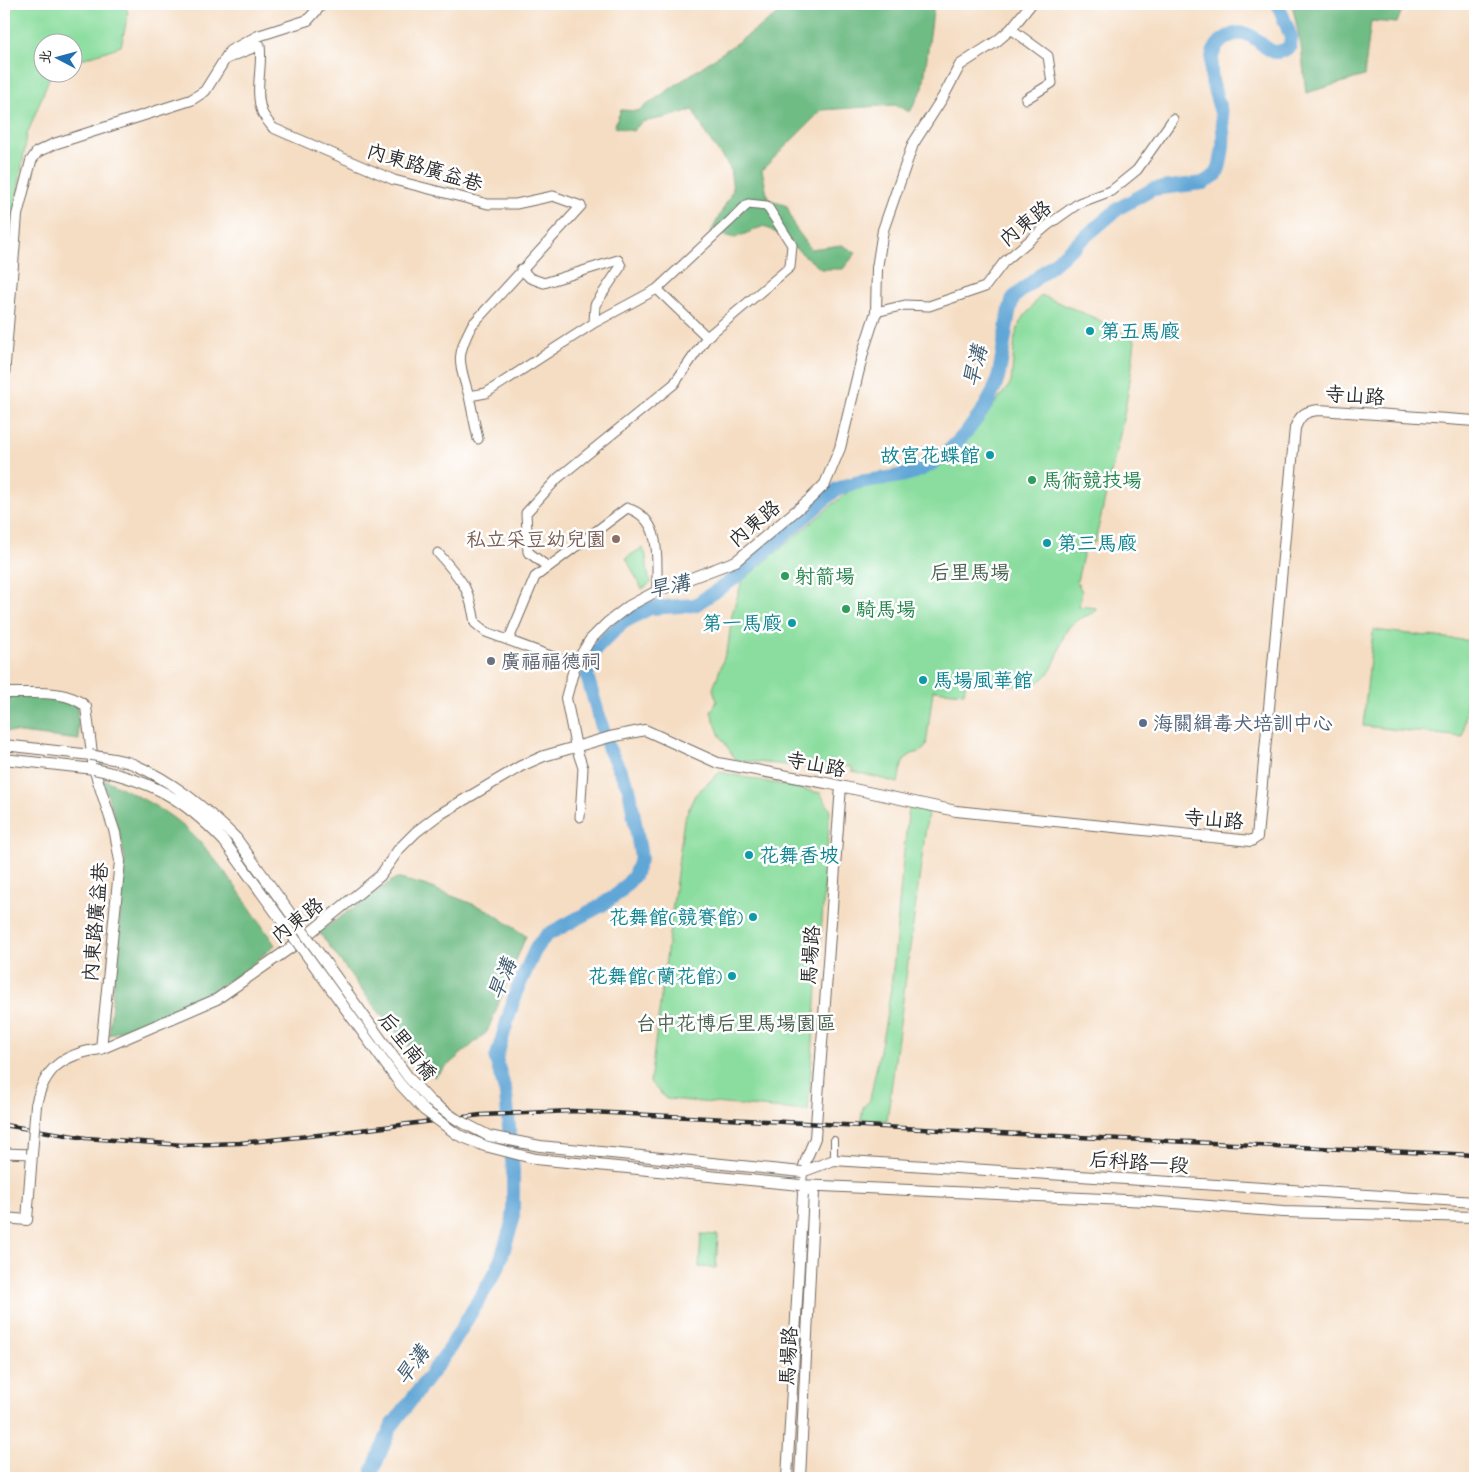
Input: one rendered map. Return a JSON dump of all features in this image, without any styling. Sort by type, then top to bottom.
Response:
[{"type":"street","points":[[4,376],[17,216],[30,161],[37,152],[54,144],[191,100],[205,92],[230,51],[258,36],[308,20],[322,4]]},
{"type":"street","name":"內東路","points":[[576,747],[566,698],[575,665],[590,640],[607,623],[629,606],[657,591],[736,561],[810,499],[825,484],[840,448],[864,349],[876,312],[879,248],[913,144],[943,97],[960,65],[997,41],[1031,4]]},
{"type":"street","points":[[1010,29],[1048,56],[1052,83],[1026,99]]},
{"type":"street","name":"內東路廣益巷","points":[[223,60],[260,45],[262,62],[258,89],[262,112],[272,128],[394,180],[488,204],[516,204],[553,196],[581,206],[472,324],[461,347],[460,364],[478,439]]},
{"type":"street","name":"內東路","points":[[876,312],[906,305],[929,306],[985,287],[1004,262],[1048,225],[1079,204],[1111,190],[1137,170],[1173,118]]},
{"type":"street","points":[[469,396],[486,393],[594,323],[657,289],[748,204],[767,206],[792,245],[790,267],[706,337],[674,384],[558,478],[526,513],[528,552],[548,567]]},
{"type":"street","points":[[521,269],[530,278],[544,283],[618,260],[621,266],[595,306],[594,323]]},
{"type":"street","points":[[657,289],[706,337]]},
{"type":"street","name":"寺山路","points":[[594,741],[645,730],[718,763],[841,786],[956,811],[1251,841],[1257,837],[1295,428],[1300,416],[1309,411],[1319,410],[1475,421]]},
{"type":"street","points":[[509,639],[535,577],[628,508],[639,512],[649,523],[656,538],[657,591]]},
{"type":"street","points":[[438,553],[467,588],[472,598],[476,623],[486,632],[575,665]]},
{"type":"street","name":"內東路廣益巷","points":[[4,693],[63,695],[81,702],[86,707],[94,769],[115,833],[120,861],[100,1049]]},
{"type":"street","name":"內東路","points":[[32,1154],[36,1105],[40,1085],[58,1065],[80,1052],[100,1049],[217,999],[296,944],[380,876],[399,849],[416,832],[437,816],[521,766],[544,756],[594,741]]},
{"type":"street","name":"后里南橋","points":[[4,745],[91,755],[131,764],[165,780],[205,807],[236,838],[408,1077],[430,1101],[456,1119],[489,1136],[540,1146],[802,1172]]},
{"type":"street","points":[[576,747],[583,768],[580,817]]},
{"type":"street","name":"后里南橋","points":[[4,758],[114,773],[156,787],[190,808],[224,841],[400,1084],[424,1110],[458,1135],[484,1146],[536,1159],[800,1185]]},
{"type":"street","name":"馬場路","points":[[787,1478],[803,1194],[800,1185],[802,1172],[815,1138],[841,786]]},
{"type":"street","points":[[834,1140],[834,1160]]},
{"type":"street","points":[[4,1153],[32,1154],[27,1220],[4,1218]]},
{"type":"street","name":"后科路一段","points":[[802,1172],[834,1160],[1475,1202]]},
{"type":"street","name":"馬場路","points":[[800,1185],[814,1192],[800,1478]]},
{"type":"street","name":"后科路一段","points":[[800,1185],[1148,1201],[1283,1212],[1475,1217]]},
{"type":"green space","points":[[4,4],[125,4],[128,14],[121,46],[82,59],[82,32],[32,32],[32,82],[48,82],[27,135],[6,264],[4,264]]},
{"type":"green space","points":[[793,4],[934,4],[923,88],[910,112],[895,105],[822,110],[762,170],[768,199],[787,206],[794,226],[811,249],[842,245],[856,253],[843,269],[821,269],[778,234],[764,226],[735,238],[711,232],[733,190],[730,168],[707,136],[693,110],[642,122],[633,131],[614,127],[621,110],[638,111]]},
{"type":"green space","points":[[1292,4],[1404,4],[1397,23],[1371,21],[1364,76],[1306,93],[1301,46]]},
{"type":"green space","name":"后里馬場","points":[[1041,295],[1097,319],[1135,340],[1124,416],[1095,542],[1085,547],[1077,581],[1082,592],[1079,606],[1096,608],[1094,613],[1083,617],[1069,627],[1051,670],[1031,688],[966,680],[964,693],[933,690],[926,746],[906,758],[901,768],[898,783],[852,771],[852,767],[828,764],[827,769],[736,760],[720,736],[711,712],[717,701],[713,689],[728,646],[732,614],[742,581],[845,494],[856,488],[917,478],[932,470],[965,441],[1011,383],[1015,337],[1020,322]]},
{"type":"green space","points":[[642,548],[645,552],[649,578],[652,582],[642,589],[626,558]]},
{"type":"green space","points":[[1373,630],[1473,641],[1463,737],[1363,726]]},
{"type":"green space","points":[[4,692],[66,700],[77,706],[79,740],[4,731]]},
{"type":"green space","name":"台中花博后里馬場園區","points":[[720,772],[820,793],[830,809],[808,1111],[666,1099],[650,1082],[684,819],[695,795]]},
{"type":"green space","points":[[102,778],[163,811],[195,837],[232,881],[275,945],[246,969],[210,991],[143,1022],[109,1035],[125,859],[119,831]]},
{"type":"green space","name":"台中花博后里馬場園區","points":[[909,808],[928,812],[887,1120],[861,1120],[863,1107],[870,1100],[889,1001]]},
{"type":"green space","points":[[396,878],[424,885],[488,910],[526,936],[487,1032],[434,1077],[373,1005],[319,932]]},
{"type":"green space","points":[[701,1234],[718,1235],[716,1268],[699,1267]]},
{"type":"waterway","name":"旱溝","points":[[373,1478],[372,1472],[391,1427],[448,1351],[498,1268],[513,1220],[513,1171],[506,1094],[496,1059],[516,992],[537,946],[547,935],[602,905],[620,892],[634,876],[641,857],[629,788],[608,747],[587,676],[595,650],[622,623],[650,608],[695,605],[735,578],[837,489],[847,485],[915,472],[940,458],[952,447],[975,421],[992,394],[1000,371],[1013,298],[1119,208],[1153,189],[1203,183],[1217,174],[1221,159],[1223,128],[1211,72],[1214,51],[1227,37],[1239,34],[1251,36],[1273,52],[1284,50],[1290,46],[1291,37],[1278,4]]},
{"type":"railway","points":[[4,1125],[86,1138],[183,1145],[240,1143],[481,1115],[572,1111],[1475,1155]]},
{"type":"place","name":"第五馬廄","points":[[1090,331]]},
{"type":"place","name":"故宮花蝶館","points":[[990,455]]},
{"type":"place","name":"馬術競技場","points":[[1032,480]]},
{"type":"place","name":"私立采豆幼兒園","points":[[616,539]]},
{"type":"place","name":"第三馬廄","points":[[1047,543]]},
{"type":"place","name":"射箭場","points":[[785,576]]},
{"type":"place","name":"騎馬場","points":[[846,609]]},
{"type":"place","name":"第一馬廄","points":[[792,623]]},
{"type":"place","name":"廣福福德祠","points":[[491,661]]},
{"type":"place","name":"馬場風華館","points":[[923,680]]},
{"type":"place","name":"海關緝毒犬培訓中心","points":[[1143,723]]},
{"type":"place","name":"花舞香坡","points":[[749,855]]},
{"type":"place","name":"花舞館(競賽館)","points":[[753,917]]},
{"type":"place","name":"花舞館(蘭花館)","points":[[732,976]]}]
